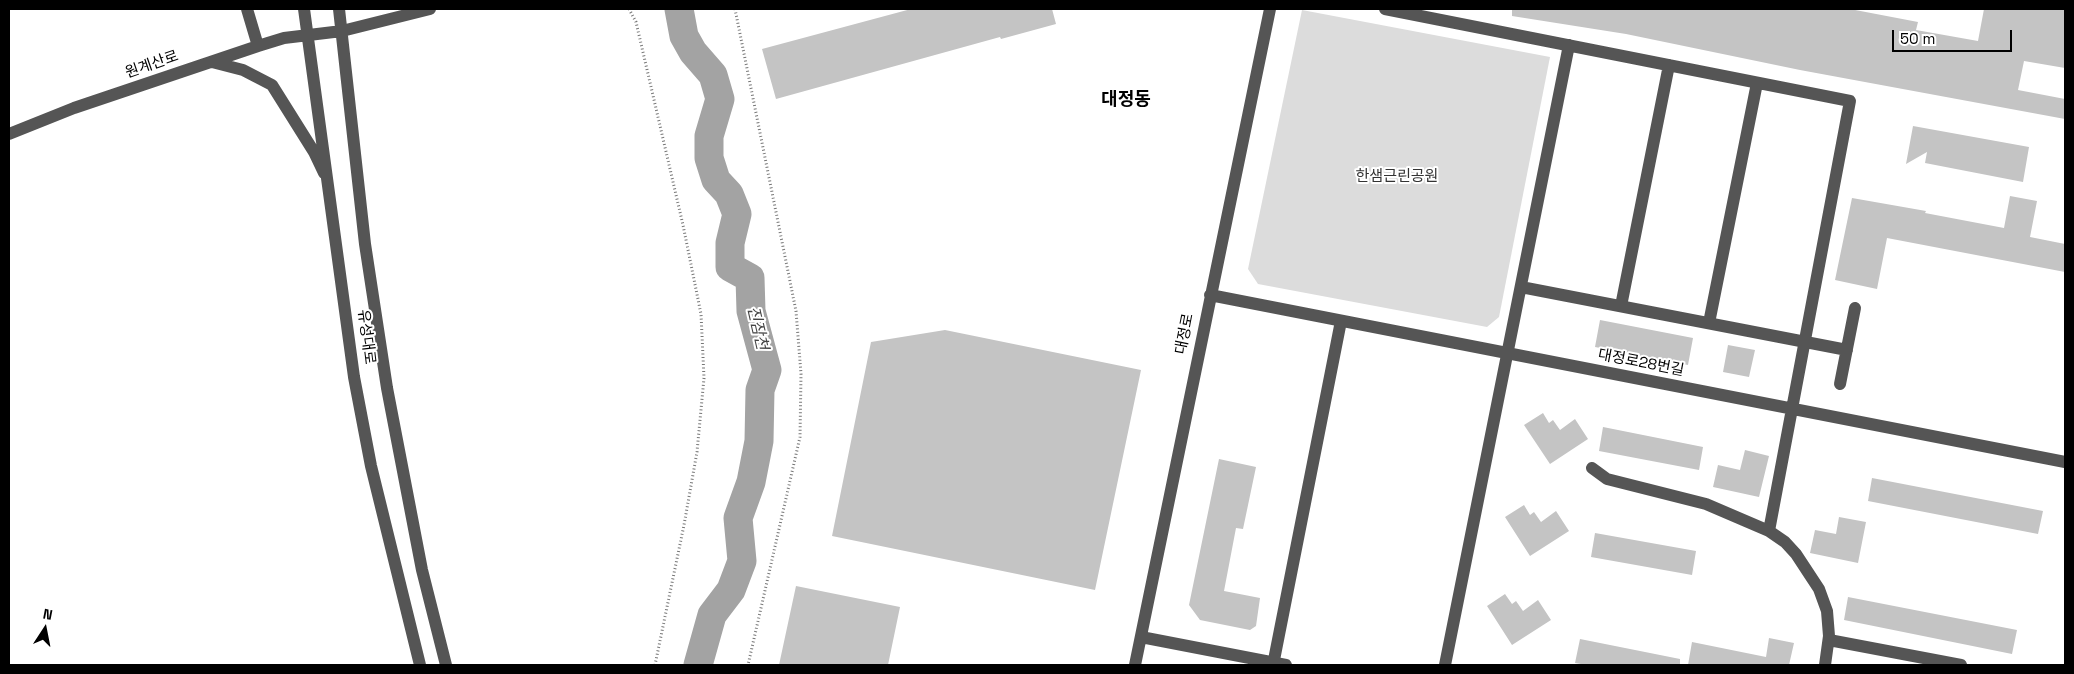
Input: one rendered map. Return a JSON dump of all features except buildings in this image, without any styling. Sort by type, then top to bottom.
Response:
[{"type":"street","points":[[247,9],[258,46]]},
{"type":"street","name":"유성대로","points":[[304,9],[354,377],[371,466],[420,665]]},
{"type":"street","name":"유성대로","points":[[339,9],[366,244],[387,388],[422,570],[446,665]]},
{"type":"street","name":"원계산로","points":[[9,134],[74,108],[284,38],[342,31],[430,9]]},
{"type":"street","name":"대정로","points":[[1135,665],[1270,9]]},
{"type":"street","points":[[1385,9],[1850,101],[1769,531]]},
{"type":"street","points":[[1445,665],[1569,45]]},
{"type":"street","points":[[212,62],[243,70],[272,85],[314,152],[329,186]]},
{"type":"street","points":[[1621,306],[1669,65]]},
{"type":"street","points":[[1709,323],[1757,83]]},
{"type":"street","points":[[1521,287],[1847,350]]},
{"type":"street","name":"대정로28번길","points":[[1210,295],[2065,462]]},
{"type":"street","points":[[1840,384],[1855,308]]},
{"type":"street","points":[[1141,637],[1277,664],[1341,321]]},
{"type":"street","points":[[1592,468],[1608,479],[1706,504],[1769,531],[1785,542],[1796,554],[1819,589],[1827,611],[1829,640],[1825,665]]},
{"type":"street","points":[[1829,640],[1961,665]]},
{"type":"path","points":[[629,9],[636,22],[683,225],[701,314],[704,378],[697,452],[655,665]]},
{"type":"path","points":[[735,9],[796,311],[801,374],[800,437],[748,665]]},
{"type":"green space","name":"한샘근린공원","points":[[1302,10],[1550,57],[1499,317],[1487,327],[1258,284],[1248,269]]},
{"type":"waterway","name":"진잠천","points":[[679,9],[684,36],[693,52],[713,75],[720,99],[709,136],[709,158],[716,180],[729,194],[737,214],[730,243],[730,267],[750,278],[751,311],[767,370],[760,390],[759,441],[751,482],[738,518],[742,561],[731,590],[712,615],[698,665]]},
{"type":"district","name":"대정동","points":[[1126,100]]}]
